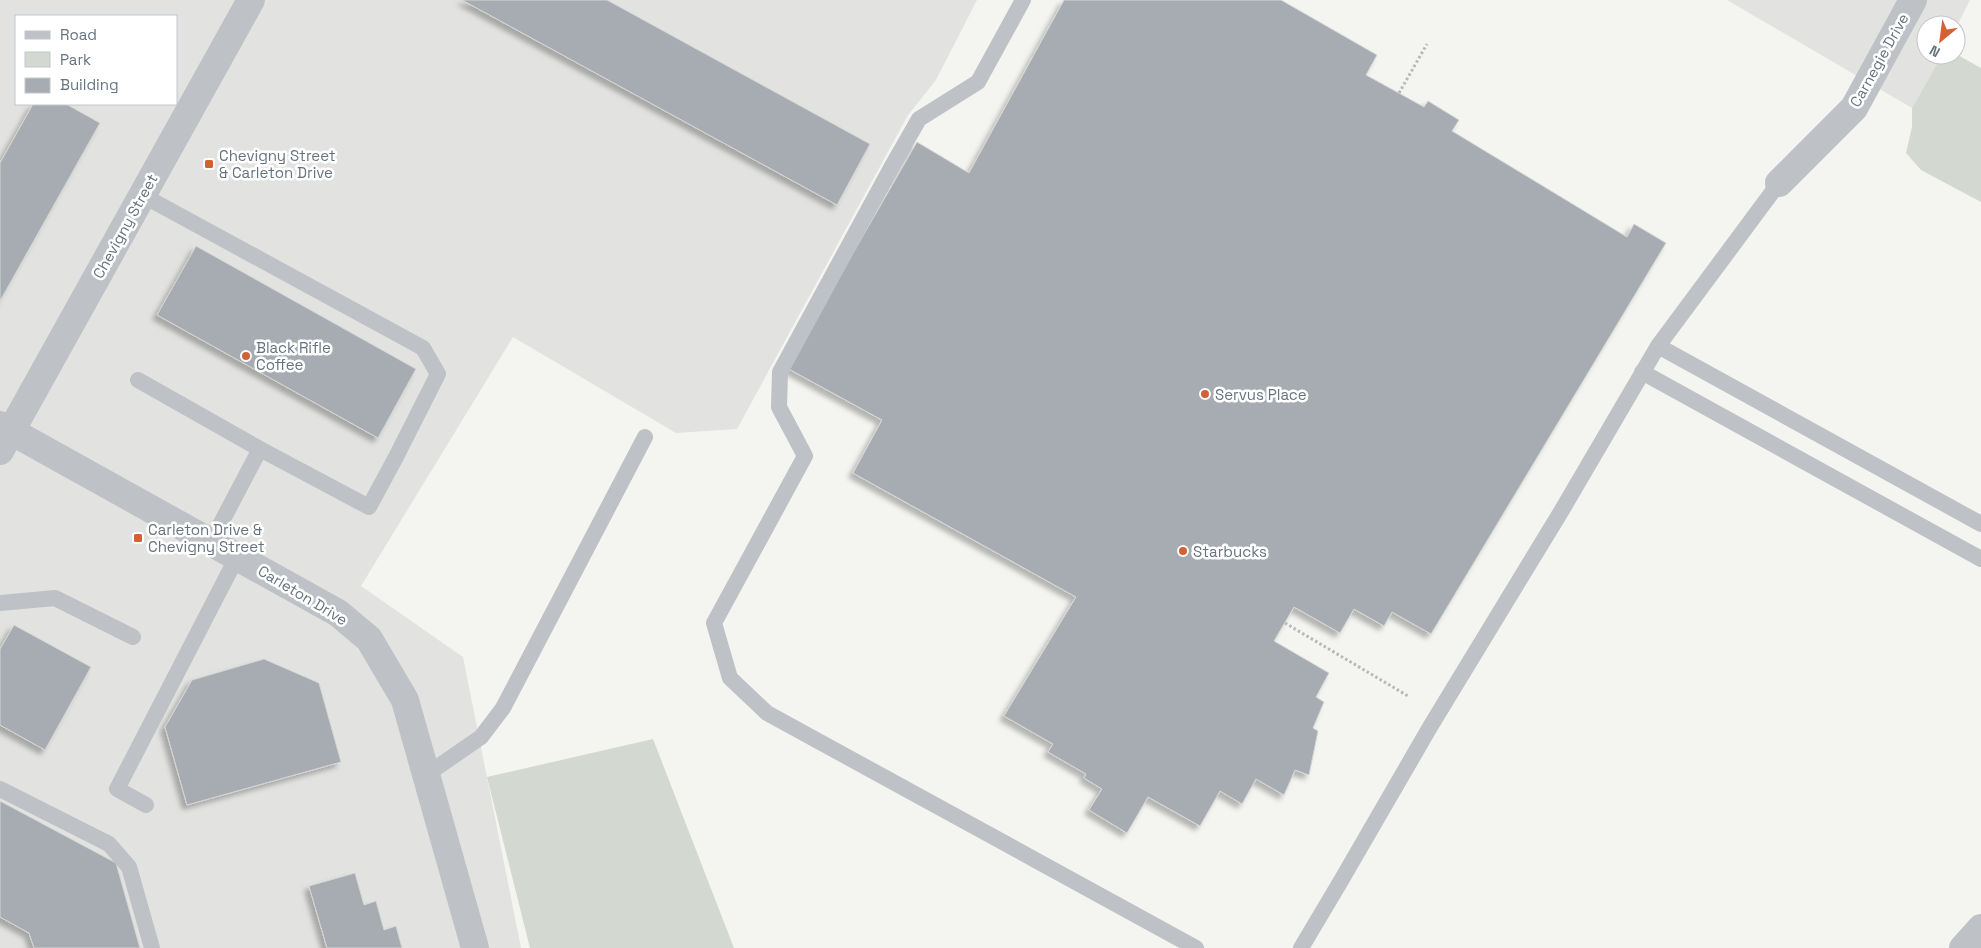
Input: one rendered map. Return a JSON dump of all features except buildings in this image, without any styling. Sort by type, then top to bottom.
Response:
[{"type":"street","name":"Chevigny Street","points":[[4,436],[142,195],[250,0]]},
{"type":"street","name":"Carnegie Drive","points":[[1779,182],[1854,108],[1913,0]]},
{"type":"street","name":"Carleton Drive","points":[[4,436],[237,556],[338,613],[369,639],[405,700],[475,948]]},
{"type":"street","points":[[1963,948],[1981,928]]},
{"type":"lane","points":[[1023,0],[978,82],[919,119],[780,372],[779,407],[805,456],[714,623],[730,678],[767,713],[1196,948]]},
{"type":"lane","points":[[1301,948],[1430,726],[1562,510],[1658,346],[1779,182]]},
{"type":"lane","points":[[138,380],[260,449],[369,507],[438,374],[423,348],[142,195]]},
{"type":"lane","points":[[1658,346],[1981,524]]},
{"type":"lane","points":[[1642,372],[1981,559]]},
{"type":"lane","points":[[426,775],[481,737],[503,708],[645,437]]},
{"type":"lane","points":[[211,542],[260,449]]},
{"type":"lane","points":[[146,805],[117,790],[237,556]]},
{"type":"lane","points":[[0,603],[54,598],[133,637]]},
{"type":"lane","points":[[0,789],[109,844],[129,867],[152,948]]},
{"type":"path","points":[[1399,93],[1427,44]]},
{"type":"path","points":[[1285,623],[1408,696]]},
{"type":"shaded area","points":[[0,0],[977,0],[936,80],[908,115],[737,429],[676,433],[513,337],[361,586],[463,657],[521,948],[0,948]]},
{"type":"shaded area","points":[[1727,0],[1970,0],[1962,15],[1916,15],[1916,65],[1936,65],[1912,108]]},
{"type":"green space","points":[[1966,60],[1981,68],[1981,202],[1921,170],[1906,153],[1912,127],[1912,108],[1936,65],[1966,65]]},
{"type":"green space","points":[[653,739],[734,948],[530,948],[487,777]]},
{"type":"place","name":"Chevigny Street & Carleton Drive","points":[[209,164]]},
{"type":"place","name":"Black Rifle Coffee","points":[[246,356]]},
{"type":"place","name":"Servus Place","points":[[1205,394]]},
{"type":"place","name":"Carleton Drive & Chevigny Street","points":[[138,538]]},
{"type":"place","name":"Starbucks","points":[[1183,551]]}]
